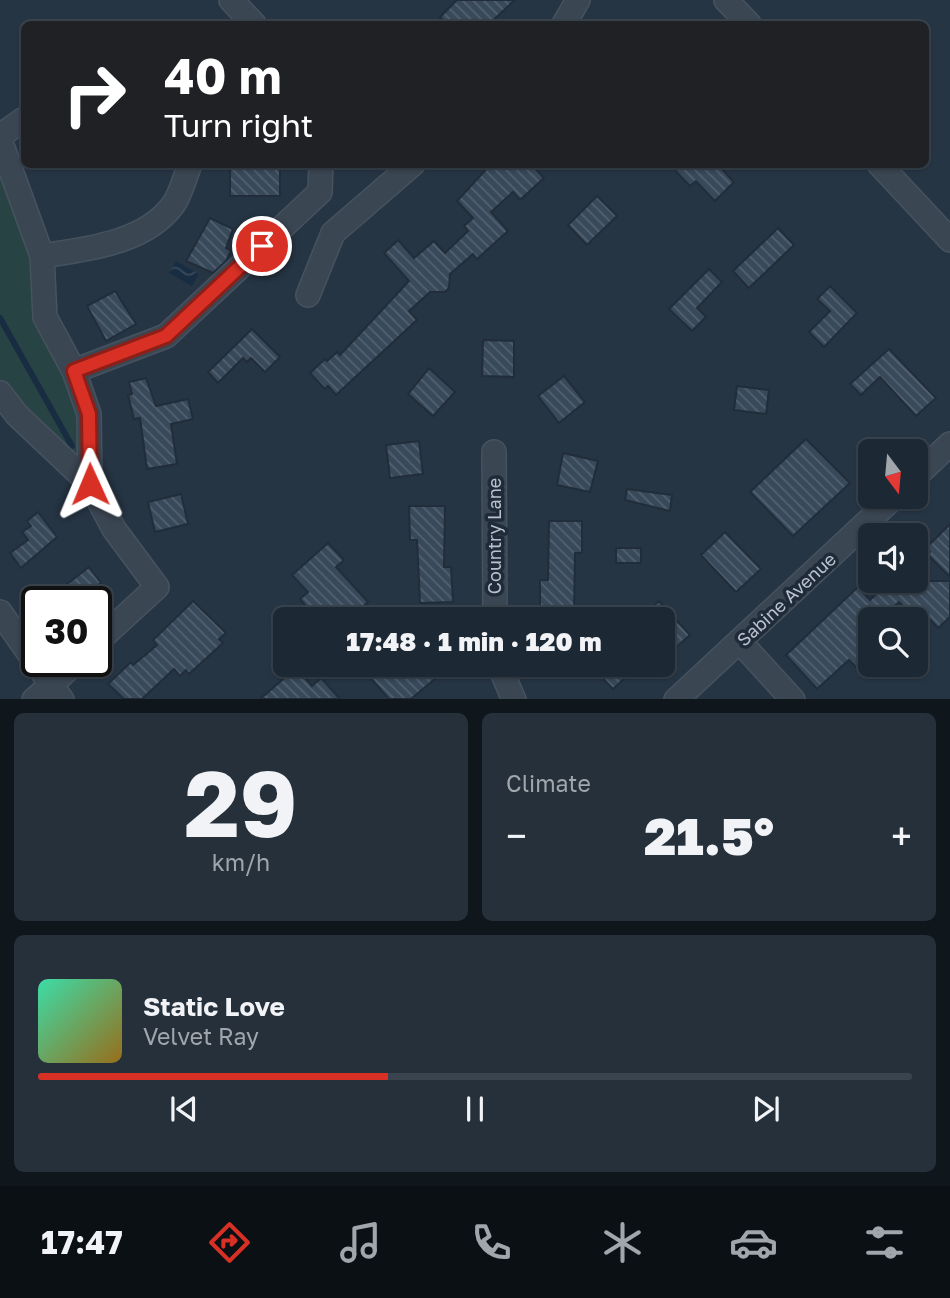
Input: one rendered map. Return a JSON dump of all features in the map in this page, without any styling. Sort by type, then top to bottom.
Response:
[{"type":"street","points":[[231,0],[251,21]]},
{"type":"street","points":[[566,21],[578,0]]},
{"type":"street","points":[[726,0],[746,21]]},
{"type":"street","points":[[21,121],[0,138],[42,256],[45,317],[74,371],[89,414],[90,484]]},
{"type":"street","points":[[42,256],[103,247],[146,227],[173,205],[188,168]]},
{"type":"street","points":[[74,371],[166,336],[320,192],[321,168]]},
{"type":"street","points":[[308,295],[333,233],[408,168]]},
{"type":"street","points":[[884,168],[950,240]]},
{"type":"street","points":[[0,393],[17,415],[90,484],[114,528],[157,587],[112,628]]},
{"type":"street","points":[[928,465],[950,444]]},
{"type":"street","name":"Country Lane","points":[[494,452],[495,607]]},
{"type":"street","name":"Sabine Avenue","points":[[676,699],[741,643],[881,509]]},
{"type":"street","points":[[0,612],[49,695],[64,677]]},
{"type":"street","points":[[741,643],[793,699]]},
{"type":"street","points":[[504,677],[514,699]]},
{"type":"green space","points":[[0,140],[42,256],[45,317],[74,371],[90,484],[0,393]]},
{"type":"water","points":[[176,261],[199,274],[192,286],[169,273]]},
{"type":"building","points":[[457,0],[515,0],[492,21],[444,21],[440,17]]},
{"type":"building","points":[[230,168],[280,168],[280,196],[230,196]]},
{"type":"building","points":[[487,168],[535,168],[544,178],[520,200],[513,192],[491,212],[508,231],[477,259],[473,254],[450,274],[449,288],[445,292],[430,292],[409,311],[417,320],[336,395],[328,386],[325,389],[310,373],[325,359],[327,361],[337,352],[340,355],[409,281],[384,253],[398,240],[414,258],[434,241],[445,253],[468,231],[464,226],[473,218],[457,201]]},
{"type":"building","points":[[673,168],[721,168],[734,182],[715,201],[696,181],[690,186]]},
{"type":"building","points":[[597,196],[617,216],[587,245],[568,225]]},
{"type":"building","points":[[210,218],[233,229],[226,248],[231,251],[226,261],[213,273],[186,261]]},
{"type":"building","points":[[778,228],[794,245],[749,288],[733,271]]},
{"type":"building","points":[[709,269],[722,282],[697,308],[706,317],[692,331],[669,309]]},
{"type":"building","points":[[830,286],[857,313],[824,347],[809,332],[830,311],[817,299]]},
{"type":"building","points":[[115,291],[136,324],[106,341],[87,306]]},
{"type":"building","points":[[252,329],[280,357],[265,372],[251,358],[247,362],[243,358],[218,383],[208,372]]},
{"type":"building","points":[[483,340],[514,341],[514,377],[482,376]]},
{"type":"building","points":[[889,349],[936,398],[916,416],[880,377],[861,395],[850,384]]},
{"type":"building","points":[[429,368],[455,392],[433,416],[408,394]]},
{"type":"building","points":[[564,376],[585,402],[559,423],[538,396]]},
{"type":"building","points":[[146,378],[156,406],[188,399],[193,419],[171,424],[177,464],[147,469],[140,418],[134,419],[128,395],[132,394],[129,382]]},
{"type":"building","points":[[737,386],[769,390],[766,414],[734,410]]},
{"type":"building","points":[[806,439],[850,483],[793,536],[750,492]]},
{"type":"building","points":[[419,441],[423,474],[390,478],[386,445]]},
{"type":"building","points":[[563,453],[598,461],[590,492],[557,485]]},
{"type":"building","points":[[627,489],[672,495],[670,511],[625,500]]},
{"type":"building","points":[[181,494],[188,524],[155,532],[148,502]]},
{"type":"building","points":[[409,506],[445,506],[444,567],[451,567],[453,602],[420,603],[417,540],[410,540]]},
{"type":"building","points":[[38,512],[57,537],[21,568],[10,553],[28,540],[22,532],[31,526],[27,521]]},
{"type":"building","points":[[549,521],[582,521],[582,553],[575,553],[574,607],[540,607],[540,580],[548,580]]},
{"type":"building","points":[[950,524],[950,577],[928,555],[928,546]]},
{"type":"building","points":[[725,532],[761,569],[736,592],[701,555]]},
{"type":"building","points":[[328,543],[344,560],[336,567],[368,602],[362,607],[307,607],[300,599],[308,592],[292,575]]},
{"type":"building","points":[[616,548],[641,548],[641,563],[616,563]]},
{"type":"building","points":[[89,567],[101,583],[97,586],[65,586]]},
{"type":"building","points":[[928,581],[950,581],[950,617],[938,628],[928,617],[928,607],[904,607],[899,602],[894,607],[858,607],[858,665],[856,667],[849,660],[817,689],[786,655],[858,587],[858,593],[864,593],[870,600],[877,593],[928,593]]},
{"type":"building","points":[[193,601],[226,633],[219,639],[223,643],[189,674],[186,670],[180,676],[174,669],[142,699],[124,699],[108,684],[131,662],[133,665],[157,645],[153,640]]},
{"type":"building","points":[[659,601],[664,607],[653,607]]},
{"type":"building","points":[[675,619],[690,635],[675,648]]},
{"type":"building","points":[[286,677],[304,677],[312,686],[321,678],[340,699],[260,699]]},
{"type":"building","points":[[370,677],[436,678],[411,699],[389,699]]},
{"type":"building","points":[[602,677],[626,677],[613,689]]},
{"type":"waterway","points":[[0,318],[72,446]]},
{"type":"route","points":[[90,484],[89,414],[74,371],[166,336],[262,246]]}]
